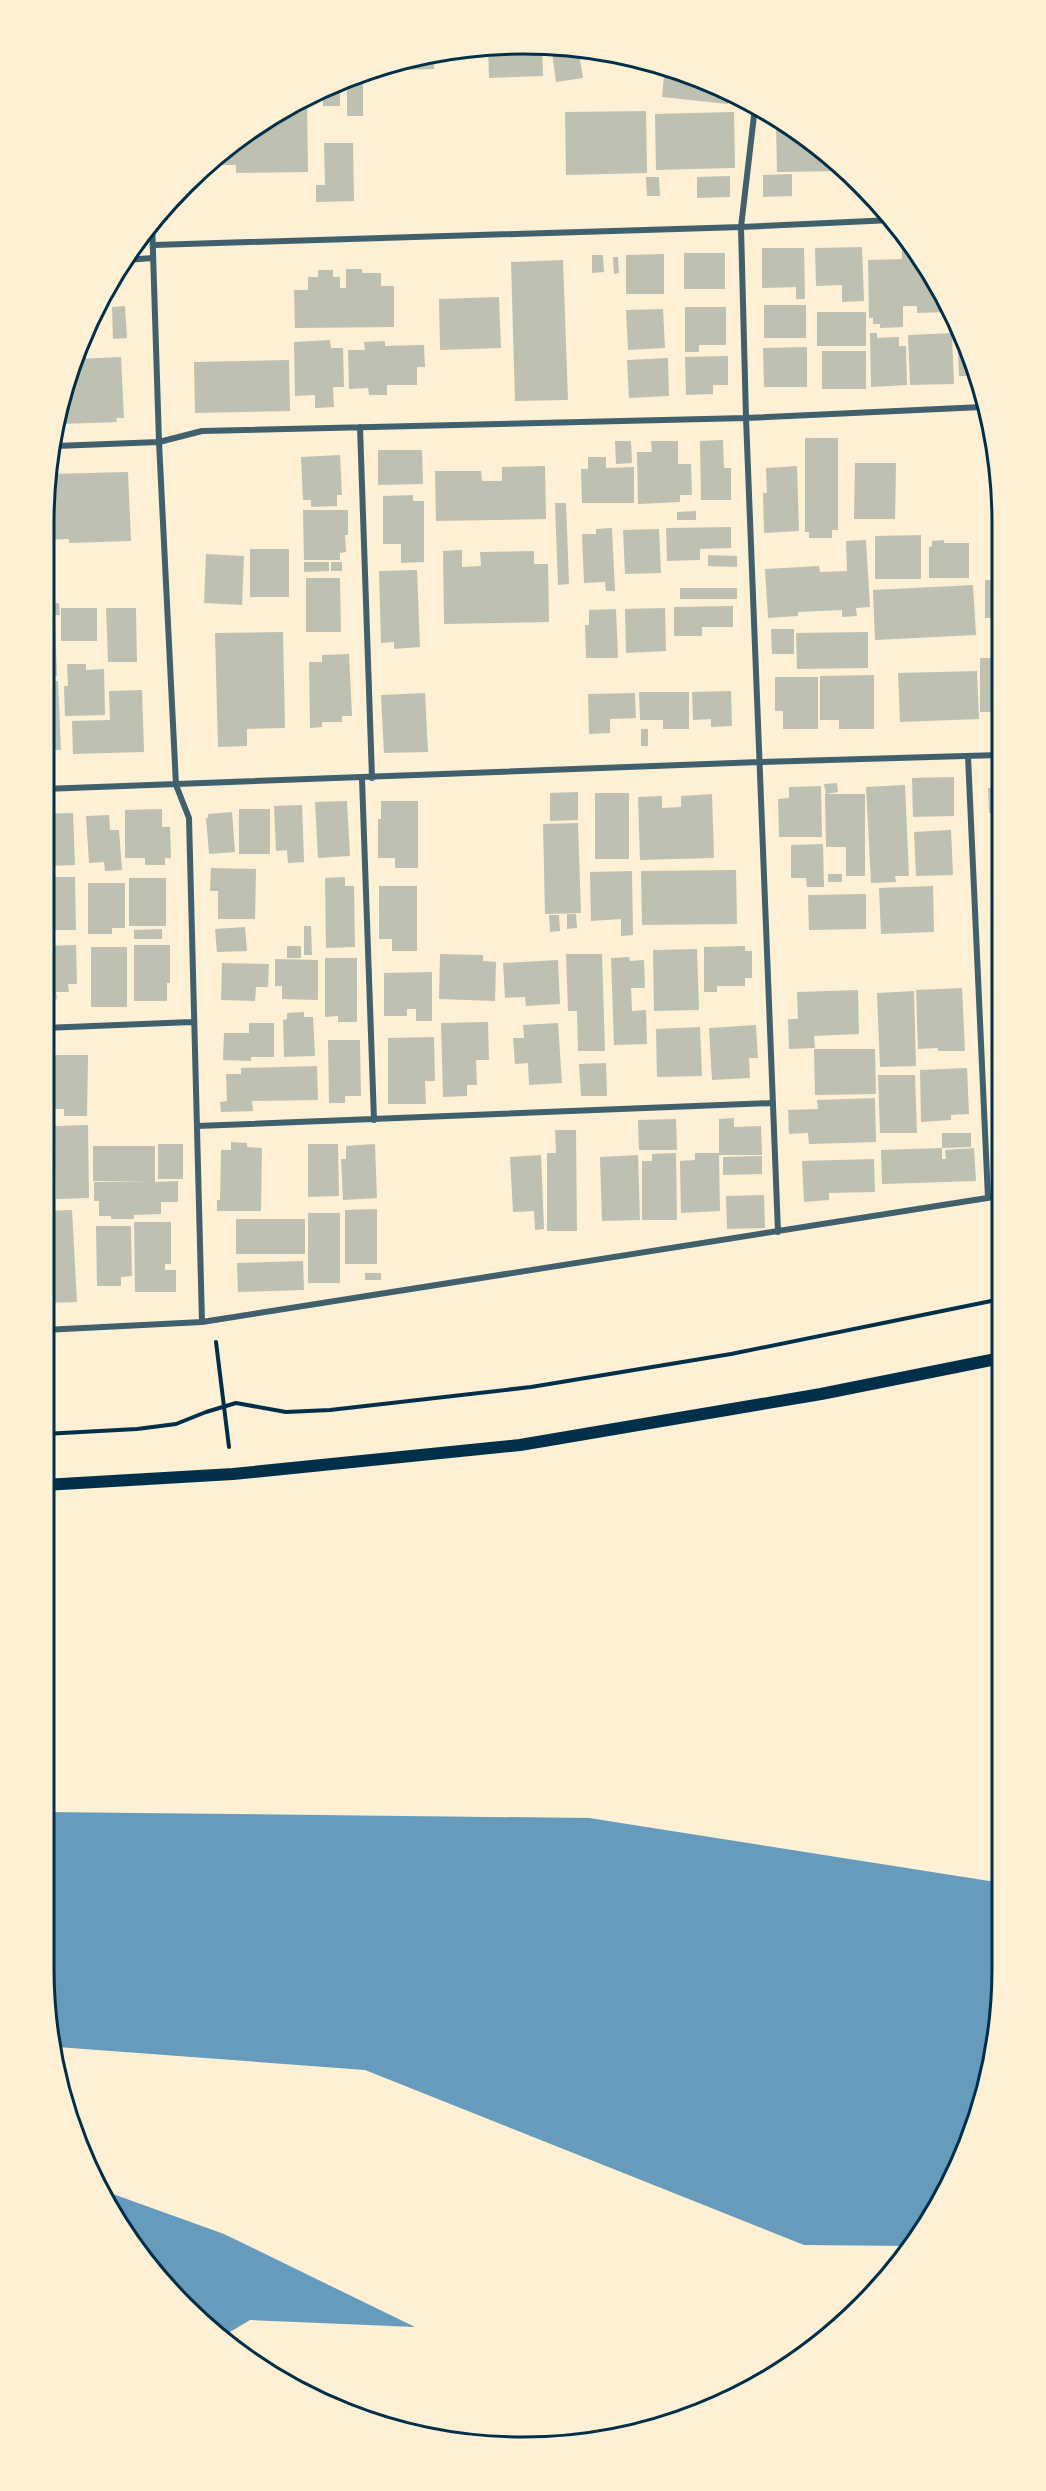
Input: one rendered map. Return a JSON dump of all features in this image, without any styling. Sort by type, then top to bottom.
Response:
[{"type":"main road","points":[[54,1484],[232,1474],[520,1445],[821,1394],[992,1360]]},
{"type":"street","points":[[754,115],[741,227],[746,418],[777,1232]]},
{"type":"street","points":[[153,245],[881,220]]},
{"type":"street","points":[[153,235],[159,442],[176,785],[189,818],[192,1022],[202,1322]]},
{"type":"street","points":[[135,259],[153,258]]},
{"type":"street","points":[[61,446],[159,442],[202,432],[746,418],[977,407]]},
{"type":"street","points":[[360,427],[372,778]]},
{"type":"street","points":[[54,789],[992,755]]},
{"type":"street","points":[[968,756],[988,1198]]},
{"type":"street","points":[[362,779],[375,1120]]},
{"type":"street","points":[[54,1028],[192,1022]]},
{"type":"street","points":[[197,1126],[773,1103]]},
{"type":"street","points":[[54,1329],[202,1322],[992,1197]]},
{"type":"path","points":[[54,1433],[138,1429],[176,1424],[236,1403],[286,1412],[330,1410],[531,1387],[730,1354],[992,1301]]},
{"type":"path","points":[[213,1320],[232,1474]]},
{"type":"water","points":[[54,1812],[589,1818],[992,1881],[991,1999],[983,2059],[976,2089],[967,2119],[944,2175],[901,2246],[804,2245],[365,2070],[61,2047],[54,1968]]},
{"type":"water","points":[[112,2194],[224,2234],[415,2327],[250,2320],[228,2333],[191,2300],[151,2254]]},
{"type":"building","points":[[488,55],[542,55],[543,76],[489,78]]},
{"type":"building","points":[[552,55],[580,58],[583,78],[556,82]]},
{"type":"building","points":[[434,63],[434,69],[403,70]]},
{"type":"building","points":[[664,76],[728,101],[728,104],[662,97]]},
{"type":"building","points":[[363,84],[363,116],[347,116],[347,89]]},
{"type":"building","points":[[340,92],[340,106],[323,106],[323,99]]},
{"type":"building","points":[[307,107],[308,172],[236,173],[236,165],[220,165],[262,133]]},
{"type":"building","points":[[646,111],[647,173],[566,175],[565,112]]},
{"type":"building","points":[[734,112],[735,168],[656,170],[655,114]]},
{"type":"building","points":[[776,128],[833,171],[777,172]]},
{"type":"building","points":[[324,143],[353,143],[354,201],[316,202],[316,185],[325,185]]},
{"type":"building","points":[[792,174],[792,196],[763,197],[763,175]]},
{"type":"building","points":[[730,176],[730,197],[697,198],[697,177]]},
{"type":"building","points":[[646,177],[659,177],[660,196],[647,196]]},
{"type":"building","points":[[862,247],[864,301],[842,302],[842,285],[816,286],[815,248]]},
{"type":"building","points":[[762,248],[804,248],[805,299],[796,299],[796,287],[762,288]]},
{"type":"building","points":[[904,249],[942,312],[917,313],[917,306],[903,306],[903,327],[880,328],[880,324],[873,324],[873,318],[869,318],[868,260],[902,259]]},
{"type":"building","points":[[684,253],[725,253],[725,289],[684,289]]},
{"type":"building","points":[[664,254],[664,294],[626,294],[626,255]]},
{"type":"building","points":[[592,255],[603,255],[604,272],[592,273]]},
{"type":"building","points":[[613,257],[618,257],[619,273],[614,274]]},
{"type":"building","points":[[563,260],[568,400],[515,401],[511,262]]},
{"type":"building","points":[[346,269],[362,269],[362,273],[381,273],[381,286],[394,286],[394,327],[295,328],[294,290],[308,290],[308,277],[318,277],[318,270],[333,270],[333,277],[340,277],[340,288],[346,288]]},
{"type":"building","points":[[499,297],[501,348],[440,350],[439,299]]},
{"type":"building","points":[[764,305],[806,305],[806,338],[764,338]]},
{"type":"building","points":[[125,306],[127,338],[113,339],[112,307]]},
{"type":"building","points":[[685,307],[726,307],[726,345],[699,345],[699,352],[685,352]]},
{"type":"building","points":[[663,309],[665,348],[628,350],[626,310]]},
{"type":"building","points":[[817,312],[866,312],[866,346],[817,346]]},
{"type":"building","points":[[870,333],[877,333],[877,338],[899,337],[899,346],[906,346],[907,385],[871,387]]},
{"type":"building","points":[[951,333],[954,384],[910,385],[908,335]]},
{"type":"building","points":[[330,340],[331,348],[343,348],[344,387],[333,387],[334,407],[315,408],[315,395],[295,396],[294,342]]},
{"type":"building","points":[[385,341],[385,346],[424,345],[425,367],[417,367],[417,385],[387,385],[387,395],[369,395],[368,388],[349,389],[348,350],[365,350],[364,342]]},
{"type":"building","points":[[807,347],[807,387],[764,387],[763,348]]},
{"type":"building","points":[[958,349],[968,376],[959,376]]},
{"type":"building","points":[[822,351],[866,351],[866,389],[822,389]]},
{"type":"building","points":[[728,356],[728,385],[713,385],[713,394],[686,395],[685,357]]},
{"type":"building","points":[[121,357],[124,418],[116,418],[117,422],[65,424],[84,359]]},
{"type":"building","points":[[668,358],[669,396],[629,398],[627,360]]},
{"type":"building","points":[[289,360],[290,411],[195,413],[194,362]]},
{"type":"building","points":[[805,438],[838,438],[838,530],[832,530],[832,538],[809,538],[809,532],[805,532]]},
{"type":"building","points":[[723,440],[724,468],[731,468],[731,500],[701,500],[700,441]]},
{"type":"building","points":[[615,441],[631,441],[632,463],[616,464]]},
{"type":"building","points":[[651,441],[678,441],[678,464],[691,464],[692,495],[680,495],[680,502],[638,504],[637,452],[652,452]]},
{"type":"building","points":[[378,450],[422,450],[423,484],[378,485]]},
{"type":"building","points":[[340,455],[342,495],[337,495],[337,506],[311,507],[311,500],[303,500],[301,457]]},
{"type":"building","points":[[588,457],[606,457],[606,468],[634,467],[634,503],[582,503],[581,469],[588,469]]},
{"type":"building","points":[[855,463],[896,463],[895,519],[854,519]]},
{"type":"building","points":[[545,466],[546,519],[436,521],[435,471],[481,471],[482,481],[502,481],[502,467]]},
{"type":"building","points":[[797,466],[799,531],[764,533],[763,493],[767,493],[766,468]]},
{"type":"building","points":[[128,472],[131,541],[69,543],[69,539],[54,540],[57,474]]},
{"type":"building","points":[[413,495],[413,501],[424,501],[424,562],[401,563],[401,544],[383,544],[383,496]]},
{"type":"building","points":[[555,503],[566,503],[569,584],[558,585]]},
{"type":"building","points":[[303,510],[348,510],[348,535],[345,535],[346,552],[340,553],[340,560],[304,560]]},
{"type":"building","points":[[696,511],[696,520],[677,520],[677,512]]},
{"type":"building","points":[[731,527],[731,548],[700,549],[700,560],[667,561],[666,528]]},
{"type":"building","points":[[612,528],[615,591],[606,591],[605,582],[584,583],[582,534],[596,534],[596,529]]},
{"type":"building","points":[[659,529],[661,573],[625,574],[623,530]]},
{"type":"building","points":[[921,535],[921,579],[875,579],[875,536]]},
{"type":"building","points":[[866,540],[870,607],[856,608],[857,616],[842,617],[842,610],[798,612],[798,616],[768,618],[765,569],[819,566],[820,572],[847,571],[846,541]]},
{"type":"building","points":[[944,540],[944,543],[969,543],[969,578],[929,578],[929,547],[932,546],[932,541]]},
{"type":"building","points":[[250,549],[289,549],[289,597],[250,597]]},
{"type":"building","points":[[462,550],[462,567],[481,566],[480,552],[534,551],[534,564],[548,564],[549,622],[444,624],[443,551]]},
{"type":"building","points":[[206,554],[244,556],[242,605],[204,603]]},
{"type":"building","points":[[708,555],[737,556],[737,567],[708,566]]},
{"type":"building","points":[[304,562],[329,562],[329,571],[304,572]]},
{"type":"building","points":[[331,562],[342,562],[342,571],[331,571]]},
{"type":"building","points":[[417,570],[420,647],[394,649],[394,642],[381,643],[379,571]]},
{"type":"building","points":[[306,578],[340,578],[341,632],[306,632]]},
{"type":"building","points":[[985,580],[992,580],[992,618],[985,618]]},
{"type":"building","points":[[973,585],[976,635],[875,640],[873,590]]},
{"type":"building","points":[[680,588],[737,588],[737,599],[680,599]]},
{"type":"building","points":[[54,603],[59,603],[60,615],[54,615]]},
{"type":"building","points":[[733,606],[733,627],[702,627],[702,636],[674,636],[674,607]]},
{"type":"building","points":[[61,608],[97,608],[97,641],[61,641]]},
{"type":"building","points":[[106,608],[136,608],[137,662],[108,662]]},
{"type":"building","points":[[665,608],[666,651],[626,653],[625,609]]},
{"type":"building","points":[[616,609],[618,658],[586,658],[585,625],[589,625],[589,610]]},
{"type":"building","points":[[54,620],[55,620],[57,676],[54,676]]},
{"type":"building","points":[[771,629],[794,629],[794,654],[772,654]]},
{"type":"building","points":[[283,632],[285,728],[247,729],[247,746],[218,747],[215,633]]},
{"type":"building","points":[[868,632],[868,668],[797,669],[796,633]]},
{"type":"building","points":[[349,654],[352,716],[342,716],[342,722],[322,722],[322,727],[310,728],[309,662],[322,662],[322,655]]},
{"type":"building","points":[[980,658],[992,658],[992,712],[980,712]]},
{"type":"building","points":[[67,664],[86,664],[86,670],[104,669],[105,715],[65,716],[64,686],[68,686]]},
{"type":"building","points":[[977,671],[979,719],[900,722],[898,673]]},
{"type":"building","points":[[874,675],[874,729],[839,729],[839,720],[820,720],[820,676]]},
{"type":"building","points":[[775,677],[818,677],[818,729],[783,729],[783,711],[775,711]]},
{"type":"building","points":[[54,681],[58,681],[61,750],[54,750]]},
{"type":"building","points":[[142,690],[144,752],[73,754],[72,721],[110,720],[109,691]]},
{"type":"building","points":[[731,691],[732,726],[711,727],[711,719],[693,720],[692,692]]},
{"type":"building","points":[[639,692],[689,692],[689,729],[663,729],[663,720],[640,720]]},
{"type":"building","points":[[425,693],[428,752],[384,753],[381,695]]},
{"type":"building","points":[[635,693],[636,718],[610,719],[610,733],[589,734],[588,694]]},
{"type":"building","points":[[641,729],[648,729],[648,746],[641,746]]},
{"type":"building","points":[[954,777],[954,816],[913,817],[912,778]]},
{"type":"building","points":[[837,783],[838,792],[826,794],[824,784]]},
{"type":"building","points":[[905,785],[909,876],[895,876],[896,882],[871,883],[866,787]]},
{"type":"building","points":[[821,786],[822,837],[779,837],[778,799],[789,798],[789,787]]},
{"type":"building","points":[[988,788],[992,788],[992,813],[989,813]]},
{"type":"building","points":[[578,792],[578,820],[550,821],[550,793]]},
{"type":"building","points":[[595,793],[629,793],[629,859],[595,859]]},
{"type":"building","points":[[712,794],[714,858],[640,860],[638,797],[662,796],[662,808],[681,807],[681,796]]},
{"type":"building","points":[[825,794],[865,794],[865,876],[846,876],[846,847],[826,847]]},
{"type":"building","points":[[347,801],[350,856],[318,858],[315,802]]},
{"type":"building","points":[[381,801],[418,801],[418,868],[395,868],[395,858],[378,858],[378,819],[381,819]]},
{"type":"building","points":[[302,805],[304,862],[288,863],[287,850],[276,851],[274,806]]},
{"type":"building","points":[[162,809],[162,827],[170,827],[171,858],[165,858],[165,865],[145,865],[145,858],[125,858],[125,810]]},
{"type":"building","points":[[239,809],[270,809],[270,854],[239,854]]},
{"type":"building","points":[[232,812],[235,852],[209,854],[206,818],[208,814]]},
{"type":"building","points":[[73,813],[75,865],[54,866],[54,814]]},
{"type":"building","points":[[109,815],[110,830],[119,830],[122,870],[105,871],[104,862],[89,863],[86,816]]},
{"type":"building","points":[[578,823],[581,913],[545,914],[543,824]]},
{"type":"building","points":[[951,830],[953,875],[916,876],[914,832]]},
{"type":"building","points":[[823,844],[824,887],[807,887],[806,878],[791,878],[791,845]]},
{"type":"building","points":[[211,868],[256,869],[255,919],[218,919],[218,891],[210,891]]},
{"type":"building","points":[[736,870],[737,924],[642,925],[641,871]]},
{"type":"building","points":[[632,871],[633,935],[621,936],[621,919],[591,921],[590,872]]},
{"type":"building","points":[[828,874],[842,874],[842,882],[828,882]]},
{"type":"building","points":[[54,877],[75,877],[76,930],[54,930]]},
{"type":"building","points":[[345,877],[345,886],[354,886],[355,947],[326,948],[325,878]]},
{"type":"building","points":[[129,878],[166,878],[166,926],[129,926]]},
{"type":"building","points":[[88,883],[125,883],[125,928],[112,928],[112,934],[88,934]]},
{"type":"building","points":[[379,886],[417,886],[417,951],[392,951],[392,939],[379,939]]},
{"type":"building","points":[[933,886],[934,932],[881,934],[879,888]]},
{"type":"building","points":[[866,894],[866,929],[809,930],[808,895]]},
{"type":"building","points":[[567,914],[576,914],[577,928],[567,929]]},
{"type":"building","points":[[549,915],[559,915],[560,931],[550,932]]},
{"type":"building","points":[[304,926],[311,926],[312,955],[304,955]]},
{"type":"building","points":[[245,927],[247,951],[217,952],[215,929]]},
{"type":"building","points":[[162,929],[162,939],[134,939],[134,930]]},
{"type":"building","points":[[76,945],[77,984],[68,984],[69,992],[56,992],[57,999],[54,999],[54,946]]},
{"type":"building","points":[[134,945],[170,945],[170,983],[167,983],[167,1001],[134,1001]]},
{"type":"building","points":[[287,946],[301,946],[301,958],[287,958]]},
{"type":"building","points":[[745,946],[745,951],[752,951],[752,978],[745,978],[745,986],[717,986],[717,992],[704,992],[704,947]]},
{"type":"building","points":[[91,947],[127,947],[127,1007],[91,1007]]},
{"type":"building","points":[[697,949],[699,1010],[654,1011],[653,950]]},
{"type":"building","points":[[440,954],[483,955],[483,961],[496,962],[495,1001],[439,999]]},
{"type":"building","points":[[566,954],[602,954],[605,1051],[578,1051],[577,1011],[568,1011]]},
{"type":"building","points":[[629,957],[630,961],[644,960],[645,988],[631,988],[632,1011],[646,1010],[647,1044],[614,1045],[611,958]]},
{"type":"building","points":[[325,958],[357,958],[357,1022],[338,1022],[338,1016],[325,1017]]},
{"type":"building","points":[[275,959],[318,960],[318,1000],[282,999],[282,986],[275,986]]},
{"type":"building","points":[[558,960],[560,1004],[526,1006],[525,997],[505,998],[503,963]]},
{"type":"building","points":[[222,963],[269,964],[268,987],[256,987],[255,1001],[221,1000]]},
{"type":"building","points":[[432,972],[432,1021],[416,1021],[416,1009],[407,1009],[407,1016],[384,1016],[384,973]]},
{"type":"building","points":[[962,988],[965,1051],[938,1051],[938,1048],[918,1049],[916,990]]},
{"type":"building","points":[[858,990],[859,1034],[814,1036],[815,1048],[789,1049],[788,1019],[798,1019],[797,992]]},
{"type":"building","points":[[914,991],[916,1066],[880,1067],[877,993]]},
{"type":"building","points":[[304,1012],[304,1017],[313,1017],[315,1056],[284,1057],[283,1020],[287,1019],[287,1013]]},
{"type":"building","points":[[488,1022],[489,1060],[476,1060],[477,1085],[467,1085],[467,1096],[443,1097],[441,1023]]},
{"type":"building","points":[[249,1023],[274,1023],[274,1057],[251,1057],[251,1061],[223,1060],[224,1033],[249,1033]]},
{"type":"building","points":[[558,1023],[562,1083],[529,1085],[528,1063],[515,1064],[513,1038],[524,1038],[523,1025]]},
{"type":"building","points":[[756,1025],[758,1058],[749,1058],[750,1078],[712,1080],[709,1028]]},
{"type":"building","points":[[700,1027],[702,1076],[657,1077],[656,1029]]},
{"type":"building","points":[[434,1037],[435,1081],[425,1081],[426,1104],[388,1104],[388,1038]]},
{"type":"building","points":[[328,1040],[360,1040],[361,1096],[345,1096],[345,1103],[329,1103]]},
{"type":"building","points":[[814,1049],[875,1049],[876,1094],[815,1095]]},
{"type":"building","points":[[54,1055],[88,1055],[87,1116],[64,1116],[64,1109],[54,1109]]},
{"type":"building","points":[[606,1063],[607,1096],[581,1096],[579,1064]]},
{"type":"building","points":[[317,1066],[318,1100],[252,1101],[253,1111],[221,1112],[220,1102],[227,1101],[226,1074],[241,1074],[241,1068]]},
{"type":"building","points":[[967,1068],[969,1114],[951,1115],[951,1120],[921,1122],[920,1070]]},
{"type":"building","points":[[878,1075],[915,1075],[917,1133],[880,1133]]},
{"type":"building","points":[[875,1098],[876,1142],[809,1144],[808,1133],[789,1134],[788,1110],[818,1109],[817,1100]]},
{"type":"building","points":[[734,1118],[734,1127],[761,1126],[762,1155],[719,1155],[720,1211],[681,1213],[680,1161],[695,1160],[695,1153],[719,1153],[719,1119]]},
{"type":"building","points":[[676,1119],[677,1150],[639,1150],[638,1120]]},
{"type":"building","points":[[88,1125],[89,1198],[56,1199],[55,1126]]},
{"type":"building","points":[[555,1130],[576,1130],[577,1231],[547,1231],[547,1153],[556,1153]]},
{"type":"building","points":[[942,1133],[971,1133],[971,1147],[942,1148]]},
{"type":"building","points":[[231,1142],[247,1143],[247,1147],[262,1148],[261,1211],[217,1211],[217,1200],[220,1200],[221,1150],[231,1150]]},
{"type":"building","points":[[158,1144],[183,1144],[183,1179],[158,1179]]},
{"type":"building","points":[[308,1144],[338,1144],[339,1196],[308,1197]]},
{"type":"building","points":[[375,1144],[377,1198],[343,1200],[341,1159],[346,1159],[346,1146]]},
{"type":"building","points":[[93,1146],[155,1146],[155,1182],[178,1181],[178,1202],[161,1202],[161,1214],[134,1215],[134,1219],[111,1219],[111,1216],[99,1216],[99,1201],[94,1201],[94,1182],[152,1181],[93,1181]]},
{"type":"building","points":[[942,1148],[942,1159],[946,1159],[945,1150],[974,1148],[976,1181],[882,1184],[881,1150]]},
{"type":"building","points":[[676,1153],[677,1220],[642,1220],[642,1161],[652,1161],[652,1154]]},
{"type":"building","points":[[541,1155],[544,1229],[535,1230],[534,1211],[513,1212],[510,1157]]},
{"type":"building","points":[[638,1155],[640,1220],[602,1221],[600,1157]]},
{"type":"building","points":[[762,1156],[762,1174],[723,1175],[723,1157]]},
{"type":"building","points":[[874,1159],[875,1192],[829,1193],[829,1200],[804,1202],[802,1161]]},
{"type":"building","points":[[764,1195],[765,1228],[727,1229],[726,1196]]},
{"type":"building","points":[[377,1209],[377,1264],[345,1264],[345,1210]]},
{"type":"building","points":[[72,1210],[77,1302],[54,1303],[54,1211]]},
{"type":"building","points":[[308,1213],[340,1213],[340,1283],[308,1283]]},
{"type":"building","points":[[236,1219],[305,1219],[305,1254],[236,1254]]},
{"type":"building","points":[[134,1222],[171,1222],[171,1264],[165,1264],[165,1270],[176,1270],[176,1292],[135,1292]]},
{"type":"building","points":[[96,1226],[131,1226],[132,1276],[121,1277],[121,1286],[97,1286]]},
{"type":"building","points":[[303,1261],[304,1290],[238,1292],[237,1263]]},
{"type":"building","points":[[365,1273],[381,1273],[381,1280],[365,1280]]}]
